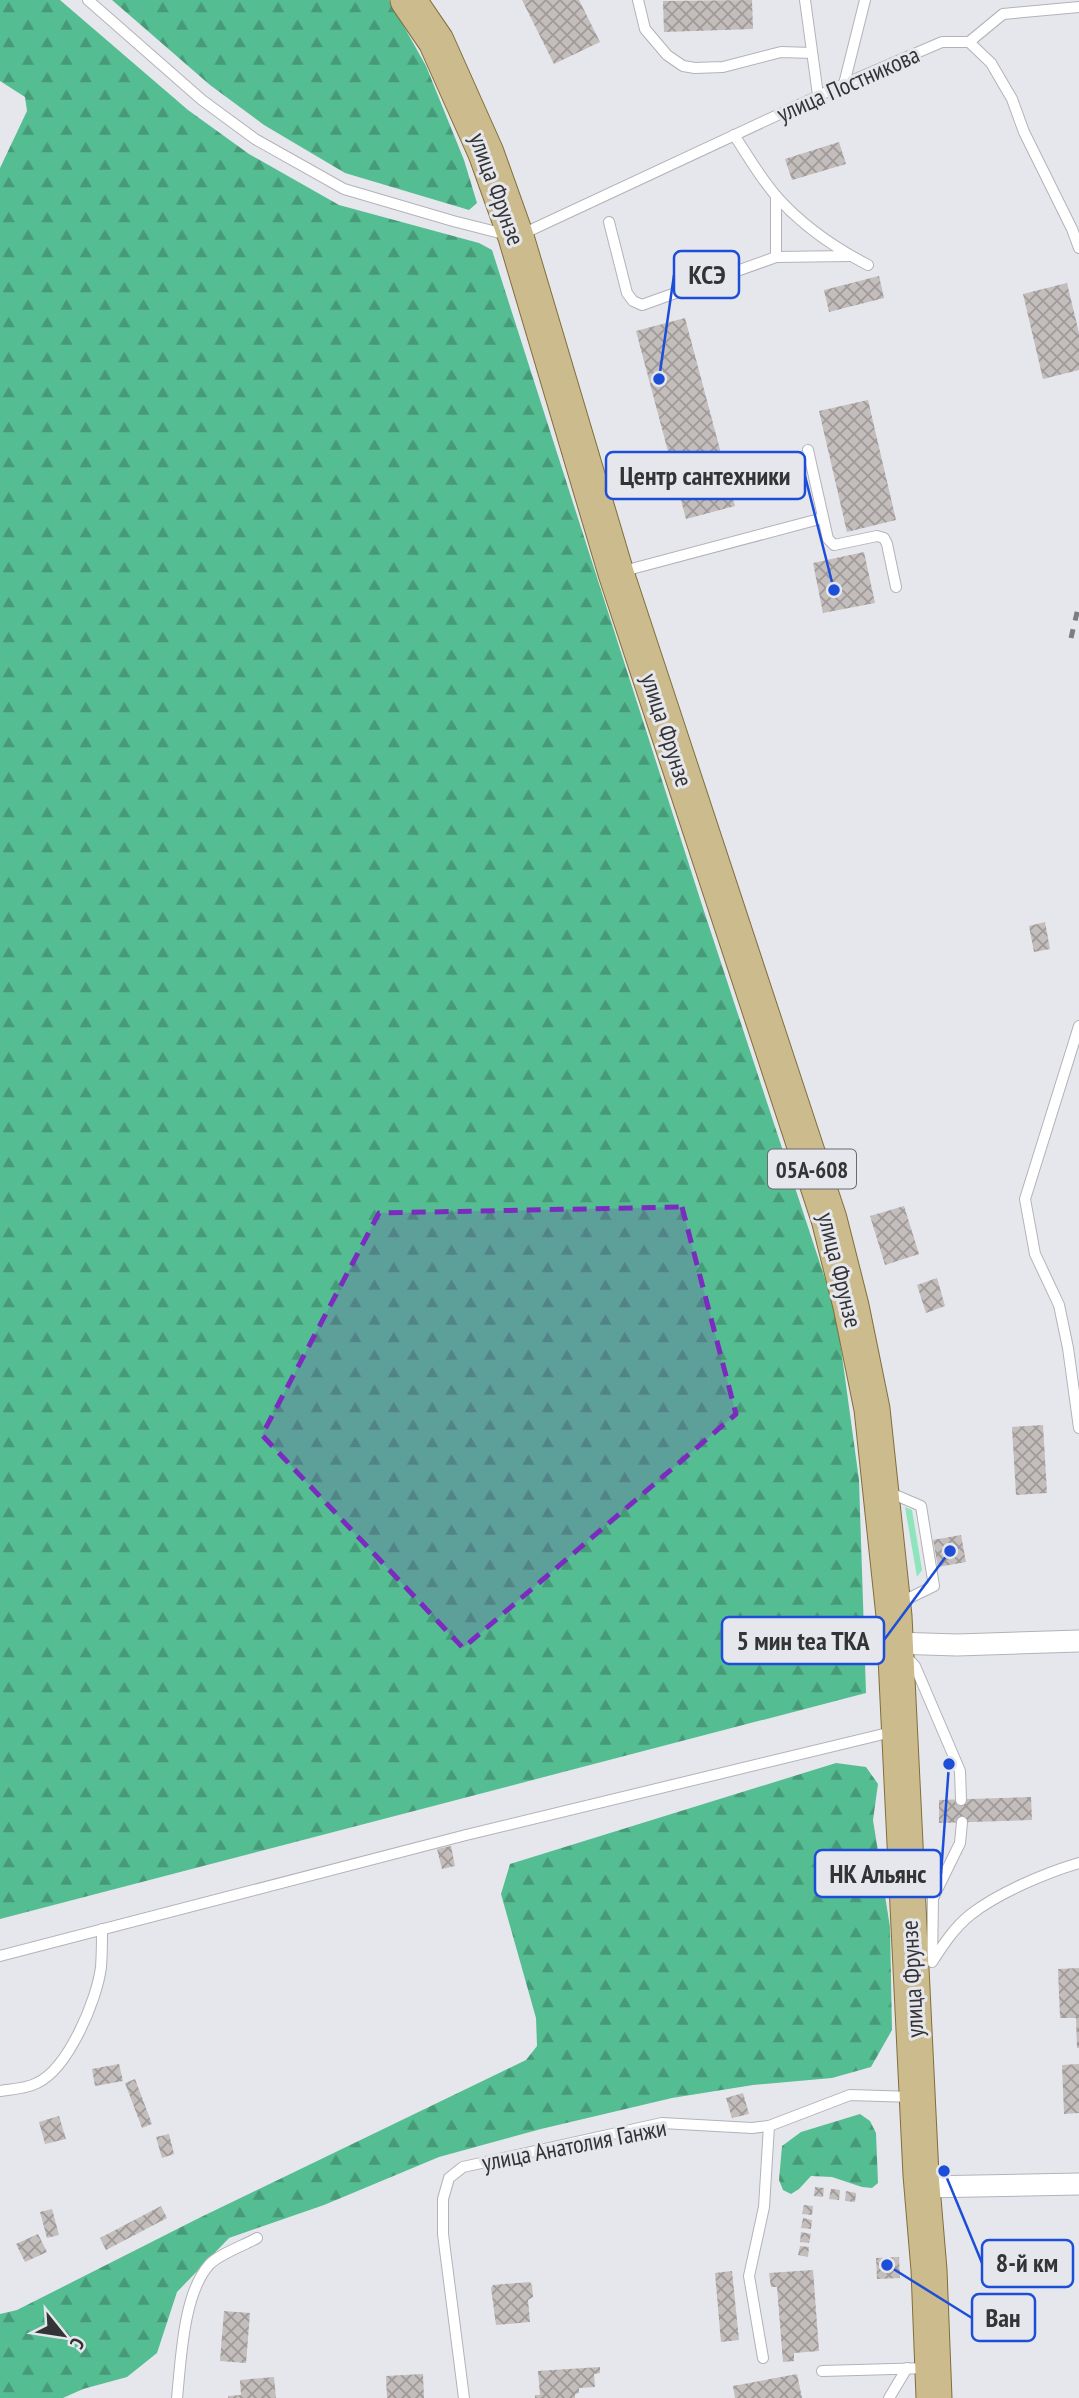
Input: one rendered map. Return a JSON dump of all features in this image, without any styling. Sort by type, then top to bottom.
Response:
[{"type":"main road","name":"улица Фрунзе","points":[[408,0],[436,41],[486,153],[516,237],[617,573],[829,1219],[851,1307],[872,1409],[892,1606],[899,1730],[922,1970],[919,2096],[929,2270],[924,2378]]},
{"type":"street","points":[[894,1643],[957,1645],[1079,1641]]},
{"type":"street","points":[[923,2188],[1079,2184]]},
{"type":"lane","points":[[89,0],[202,100],[245,131],[344,189],[516,237]]},
{"type":"lane","points":[[638,0],[645,29],[667,55],[683,65],[695,68],[723,67],[781,52],[812,53]]},
{"type":"lane","points":[[805,0],[818,95]]},
{"type":"lane","points":[[844,84],[865,0]]},
{"type":"lane","points":[[1079,7],[1003,14],[969,42],[990,63],[1012,99],[1024,132],[1076,227],[1079,248]]},
{"type":"lane","name":"улица Постникова","points":[[516,237],[818,95],[942,42],[969,42]]},
{"type":"lane","points":[[734,135],[776,196],[804,223],[850,256],[868,265]]},
{"type":"lane","points":[[776,196],[776,257]]},
{"type":"lane","points":[[609,222],[627,293],[633,301],[642,305],[776,257],[850,256]]},
{"type":"lane","points":[[808,450],[828,539],[834,545],[877,536],[884,538],[896,587]]},
{"type":"lane","points":[[617,573],[823,518]]},
{"type":"lane","points":[[1079,1026],[1056,1107],[1025,1199],[1035,1254],[1059,1305],[1075,1363],[1079,1428]]},
{"type":"lane","points":[[894,1643],[915,1666],[960,1771],[961,1800]]},
{"type":"lane","points":[[0,1956],[466,1835],[899,1730]]},
{"type":"lane","points":[[922,1970],[933,1898],[960,1843],[962,1822]]},
{"type":"lane","points":[[922,1970],[948,1937],[970,1915],[1021,1885],[1079,1863]]},
{"type":"lane","points":[[0,2091],[23,2089],[40,2082],[57,2068],[72,2047],[101,1969],[102,1929]]},
{"type":"lane","name":"улица Анатолия Ганжи","points":[[464,2398],[443,2234],[443,2199],[449,2178],[463,2167],[662,2123],[714,2127],[769,2126],[850,2095],[919,2096]]},
{"type":"lane","points":[[763,2358],[749,2276],[764,2207],[769,2126]]},
{"type":"lane","points":[[177,2398],[185,2326],[196,2286],[209,2263],[257,2238]]},
{"type":"lane","points":[[822,2371],[924,2378]]},
{"type":"lane","points":[[889,2398],[924,2378]]},
{"type":"highlighted area","points":[[682,1207],[736,1414],[463,1648],[262,1435],[379,1213]]},
{"type":"green space","points":[[0,0],[60,0],[188,110],[249,154],[339,205],[479,243],[492,250],[836,1312],[859,1480],[866,1693],[0,1919],[0,168],[27,111],[25,97],[0,81]]},
{"type":"green space","points":[[112,0],[389,0],[426,66],[464,160],[477,203],[469,210],[345,173],[264,125],[210,85]]},
{"type":"green space","points":[[905,1507],[912,1510],[922,1570],[917,1577]]},
{"type":"green space","points":[[836,1763],[866,1767],[878,1784],[873,1820],[890,1927],[892,2030],[871,2067],[832,2078],[753,2085],[672,2098],[541,2129],[439,2157],[324,2205],[229,2238],[177,2292],[157,2353],[127,2377],[83,2389],[63,2398],[0,2398],[0,2314],[17,2310],[201,2217],[526,2060],[537,2046],[536,2018],[501,1894],[510,1864]]},
{"type":"green space","points":[[860,2114],[870,2121],[876,2133],[878,2183],[872,2188],[862,2187],[832,2177],[811,2176],[791,2194],[783,2190],[779,2180],[782,2146],[801,2132]]},
{"type":"building","points":[[522,0],[579,0],[600,42],[554,64]]},
{"type":"building","points":[[752,0],[753,29],[664,32],[663,1]]},
{"type":"building","points":[[839,142],[846,164],[792,180],[785,159]]},
{"type":"building","points":[[879,276],[884,298],[829,312],[824,290]]},
{"type":"building","points":[[1067,283],[1079,333],[1079,370],[1043,379],[1023,294]]},
{"type":"building","points":[[685,318],[735,506],[686,519],[636,331]]},
{"type":"building","points":[[868,400],[896,520],[847,532],[819,411]]},
{"type":"building","points":[[864,552],[875,603],[823,613],[813,563]]},
{"type":"building","points":[[1045,922],[1050,949],[1034,952],[1029,926]]},
{"type":"building","points":[[904,1206],[919,1254],[885,1265],[870,1216]]},
{"type":"building","points":[[937,1278],[945,1306],[926,1313],[917,1285]]},
{"type":"building","points":[[1043,1425],[1047,1493],[1016,1495],[1012,1427]]},
{"type":"building","points":[[961,1535],[966,1562],[938,1567],[933,1540]]},
{"type":"building","points":[[1031,1797],[1032,1820],[939,1823],[939,1800]]},
{"type":"building","points":[[451,1846],[455,1866],[442,1869],[437,1849]]},
{"type":"building","points":[[1079,1968],[1077,2048],[1076,2018],[1060,2018],[1058,1969]]},
{"type":"building","points":[[119,2064],[123,2081],[95,2086],[92,2069]]},
{"type":"building","points":[[1079,2064],[1079,2113],[1064,2114],[1062,2065]]},
{"type":"building","points":[[135,2079],[152,2124],[142,2128],[125,2083]]},
{"type":"building","points":[[743,2093],[749,2114],[732,2118],[726,2098]]},
{"type":"building","points":[[59,2116],[66,2139],[45,2144],[39,2122]]},
{"type":"building","points":[[169,2134],[174,2154],[162,2158],[156,2137]]},
{"type":"building","points":[[815,2187],[824,2188],[823,2197],[814,2196]]},
{"type":"building","points":[[831,2189],[840,2190],[839,2200],[829,2199]]},
{"type":"building","points":[[846,2191],[856,2193],[855,2202],[845,2201]]},
{"type":"building","points":[[804,2205],[813,2206],[812,2215],[802,2214]]},
{"type":"building","points":[[161,2206],[167,2218],[106,2250],[100,2238]]},
{"type":"building","points":[[52,2209],[59,2235],[47,2238],[40,2212]]},
{"type":"building","points":[[803,2218],[812,2220],[811,2229],[801,2228]]},
{"type":"building","points":[[801,2232],[811,2234],[809,2243],[800,2242]]},
{"type":"building","points":[[38,2234],[47,2252],[25,2262],[16,2244]]},
{"type":"building","points":[[800,2246],[809,2247],[808,2257],[798,2255]]},
{"type":"building","points":[[899,2257],[900,2278],[877,2279],[876,2258]]},
{"type":"building","points":[[813,2270],[819,2351],[794,2353],[794,2361],[783,2362],[777,2287],[771,2287],[769,2273]]},
{"type":"building","points":[[732,2271],[739,2340],[721,2342],[715,2273]]},
{"type":"building","points":[[530,2282],[533,2297],[528,2300],[530,2322],[496,2325],[491,2288],[493,2285]]},
{"type":"building","points":[[224,2311],[250,2313],[246,2363],[220,2361]]},
{"type":"building","points":[[600,2367],[600,2373],[594,2374],[595,2387],[579,2388],[575,2398],[535,2398],[535,2395],[540,2395],[538,2371]]},
{"type":"building","points":[[423,2374],[424,2398],[387,2398],[386,2376]]},
{"type":"building","points":[[797,2374],[802,2398],[735,2398],[733,2386]]},
{"type":"building","points":[[274,2377],[276,2398],[228,2398],[241,2395],[240,2380]]},
{"type":"railway","points":[[1071,638],[1079,604]]},
{"type":"place","name":"КСЭ","points":[[659,379]]},
{"type":"place","name":"Центр сантехники","points":[[834,590]]},
{"type":"place","name":"5 мин tea TKA","points":[[950,1551]]},
{"type":"place","name":"НК Альянс","points":[[949,1764]]},
{"type":"place","name":"8-й км","points":[[944,2171]]},
{"type":"place","name":"Ван","points":[[887,2265]]}]
